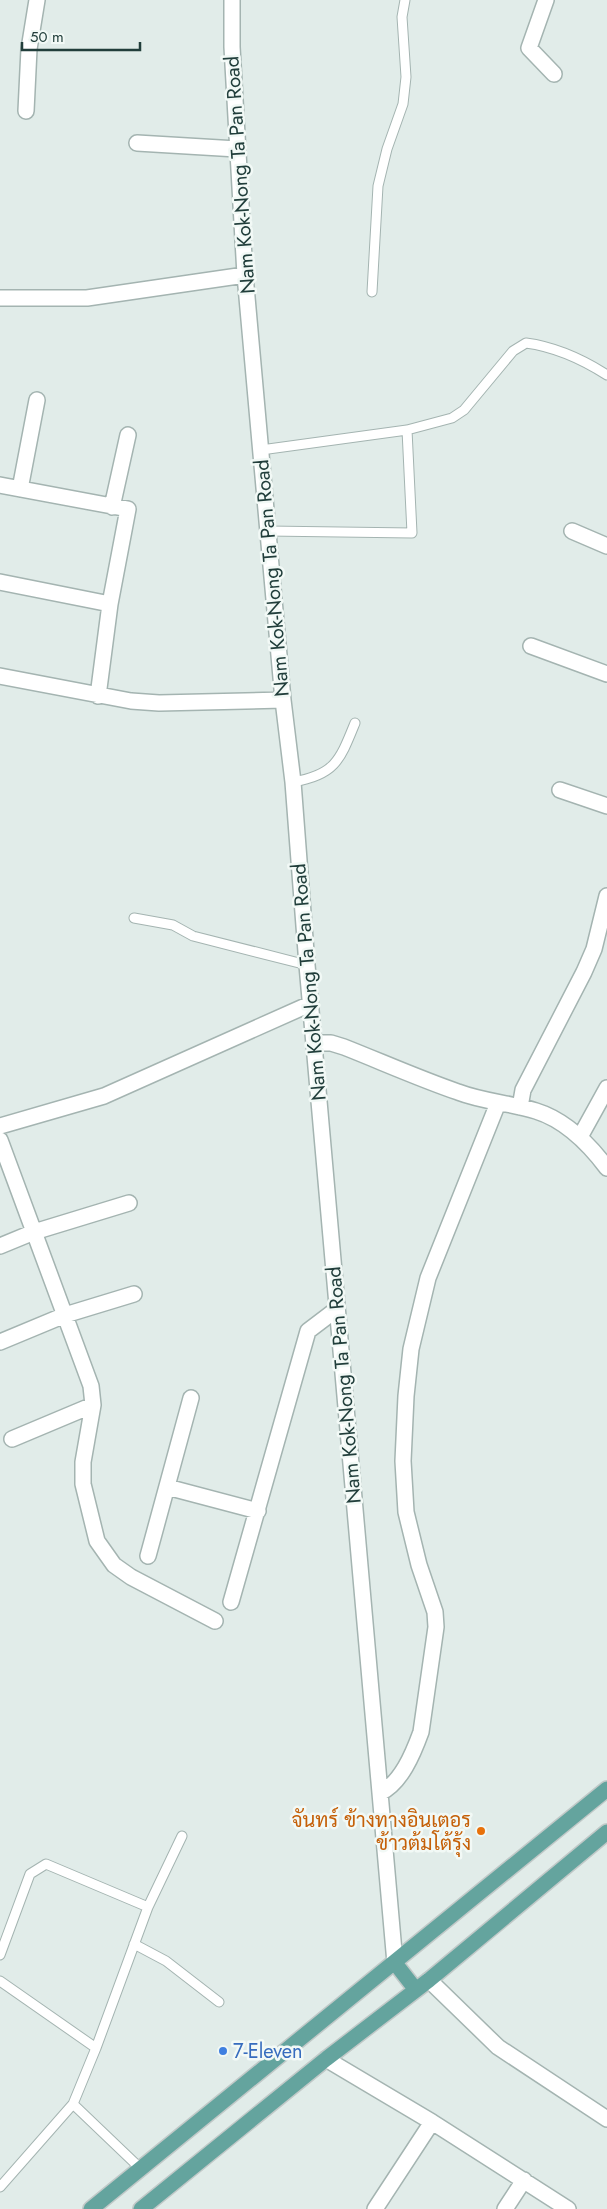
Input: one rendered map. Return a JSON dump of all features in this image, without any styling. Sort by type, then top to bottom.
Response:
[{"type":"main road","points":[[91,2209],[607,1789]]},
{"type":"main road","points":[[141,2209],[326,2059],[429,1980],[607,1832]]},
{"type":"main road","points":[[395,1963],[416,1990]]},
{"type":"street","points":[[26,111],[29,50],[37,0]]},
{"type":"street","name":"Nam Kok-Nong Ta Pan Road","points":[[232,0],[232,47],[237,149],[246,275],[283,700],[293,782],[310,1004],[395,1963]]},
{"type":"street","points":[[546,0],[529,48],[554,74]]},
{"type":"street","points":[[138,143],[237,149]]},
{"type":"street","points":[[0,298],[87,298],[246,275]]},
{"type":"street","points":[[20,489],[36,400]]},
{"type":"street","points":[[112,507],[128,435]]},
{"type":"street","points":[[0,485],[128,510],[110,604],[98,696]]},
{"type":"street","points":[[572,530],[607,546]]},
{"type":"street","points":[[0,582],[110,604]]},
{"type":"street","points":[[531,646],[607,674]]},
{"type":"street","points":[[0,676],[98,696],[159,703],[283,700]]},
{"type":"street","points":[[560,790],[607,806]]},
{"type":"street","points":[[520,1107],[523,1090],[594,949],[607,896]]},
{"type":"street","points":[[0,1126],[104,1096],[310,1004]]},
{"type":"street","points":[[314,1043],[331,1043],[458,1092],[498,1104],[537,1111],[552,1118],[580,1137],[607,1168]]},
{"type":"street","points":[[580,1137],[607,1088]]},
{"type":"street","points":[[380,1793],[394,1784],[416,1745],[421,1732],[436,1640],[435,1612],[419,1565],[406,1512],[403,1461],[406,1396],[411,1348],[428,1278],[498,1104]]},
{"type":"street","points":[[0,1140],[91,1386],[93,1405],[83,1462],[83,1484],[97,1540],[114,1565],[131,1577],[216,1621]]},
{"type":"street","points":[[0,1246],[34,1232],[129,1203]]},
{"type":"street","points":[[0,1342],[65,1315],[134,1294]]},
{"type":"street","points":[[231,1602],[308,1331],[337,1309]]},
{"type":"street","points":[[148,1556],[191,1398]]},
{"type":"street","points":[[12,1439],[93,1405]]},
{"type":"street","points":[[167,1487],[258,1511]]},
{"type":"street","points":[[429,1980],[498,2047],[607,2119]]},
{"type":"street","points":[[326,2059],[432,2122],[568,2209]]},
{"type":"street","points":[[375,2209],[432,2122]]},
{"type":"street","points":[[505,2209],[524,2180]]},
{"type":"lane","points":[[372,292],[378,186],[387,149],[403,104],[405,86],[402,17],[405,0]]},
{"type":"lane","points":[[261,450],[407,430],[452,418],[464,410],[513,352],[526,343],[542,345],[562,352],[589,363],[607,375]]},
{"type":"lane","points":[[268,531],[412,533],[407,430]]},
{"type":"lane","points":[[293,782],[315,778],[337,761],[355,722]]},
{"type":"lane","points":[[134,918],[173,925],[193,936],[307,964]]},
{"type":"lane","points":[[0,2187],[72,2104],[96,2048],[148,1907],[182,1836]]},
{"type":"lane","points":[[0,1955],[30,1874],[46,1864],[148,1907]]},
{"type":"lane","points":[[134,1944],[166,1961],[220,2002]]},
{"type":"lane","points":[[0,1981],[96,2048]]},
{"type":"lane","points":[[72,2104],[141,2169]]},
{"type":"place","name":"จันทร์ ข้างทางอินเตอร ข้าวต้มโต้รุ้ง","points":[[481,1831]]},
{"type":"place","name":"7-Eleven","points":[[223,2051]]}]
